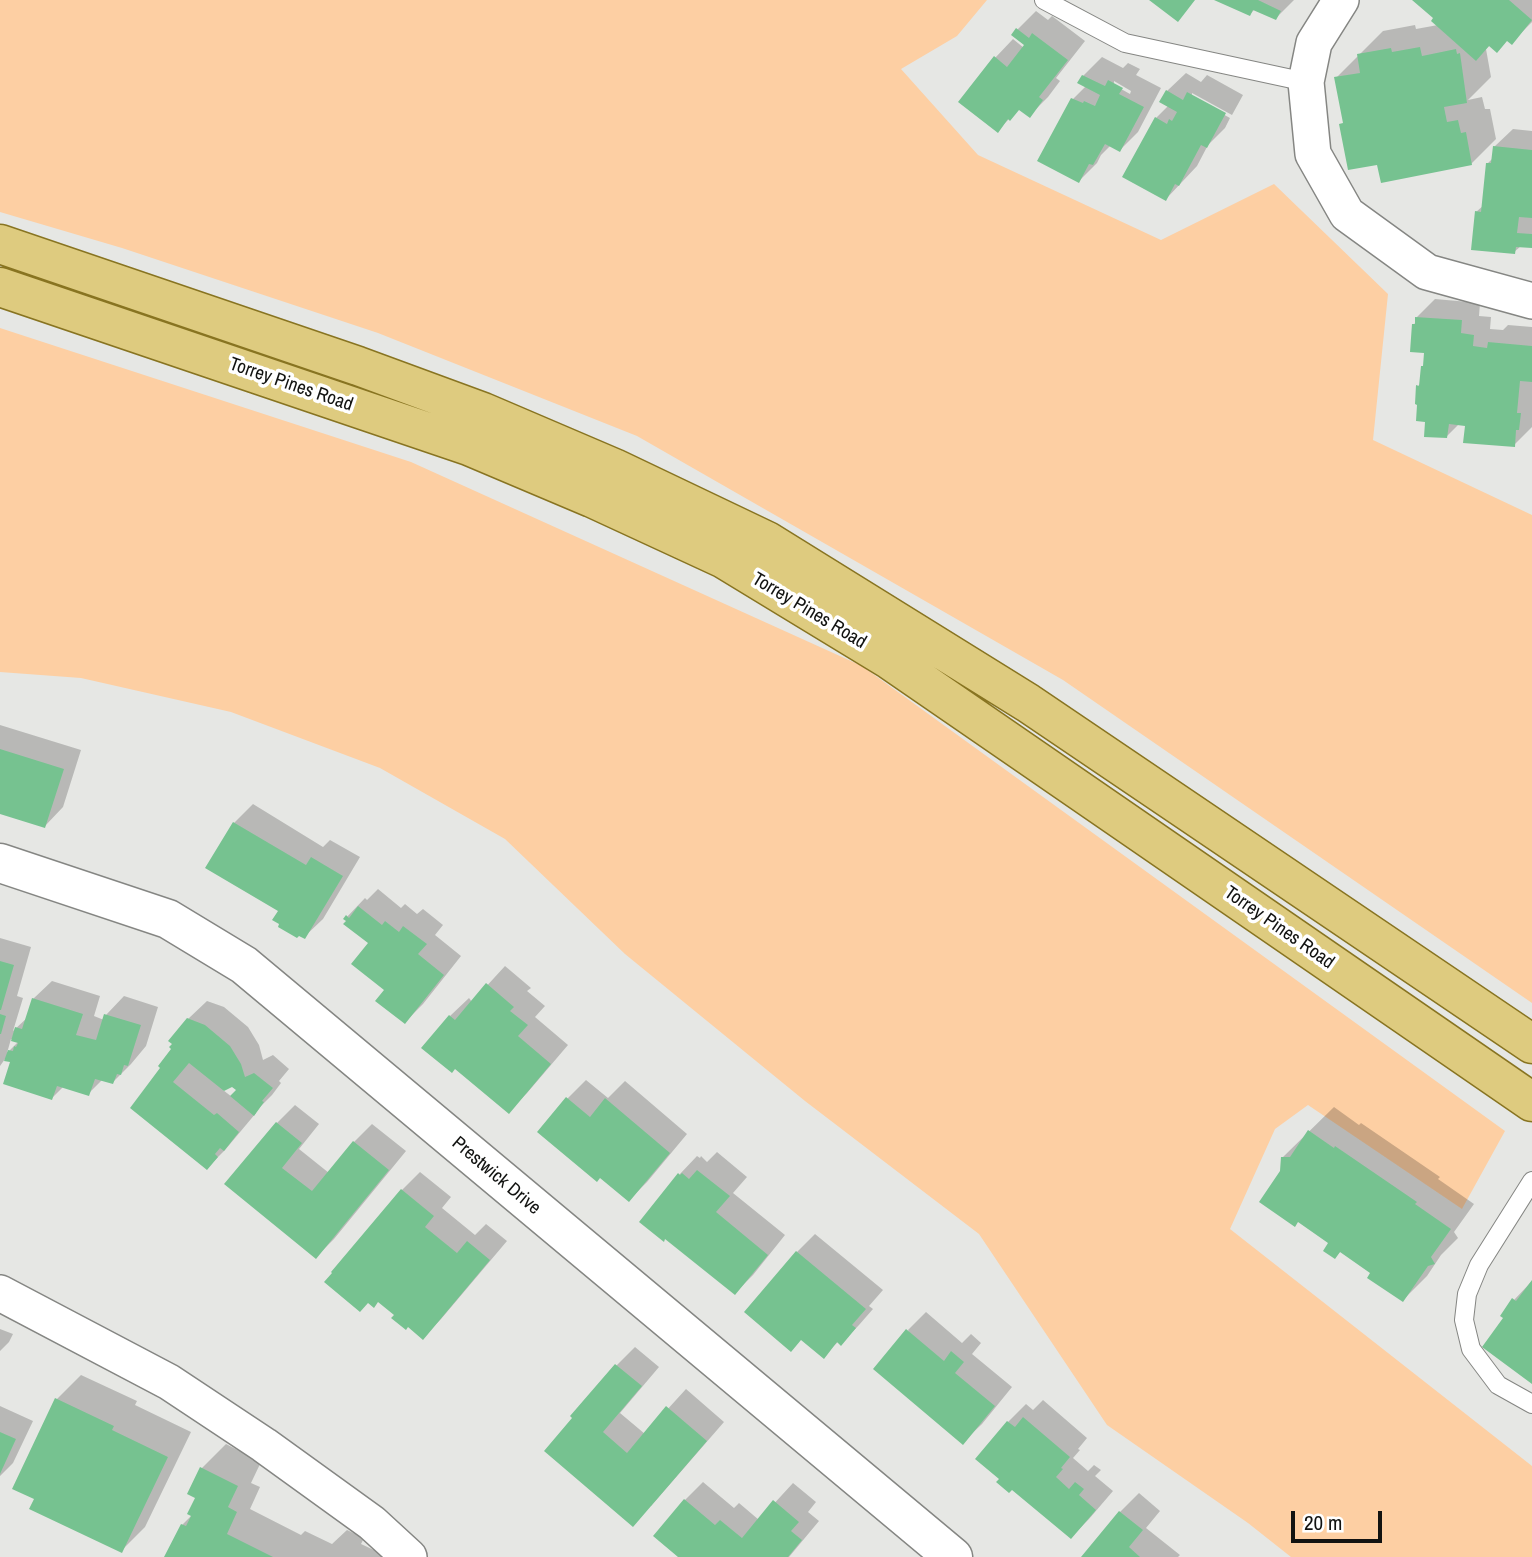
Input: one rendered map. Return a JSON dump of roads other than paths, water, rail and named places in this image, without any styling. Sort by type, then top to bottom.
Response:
[{"type":"main road","name":"Torrey Pines Road","points":[[0,244],[358,366],[483,412],[614,468],[768,541],[1028,703],[1532,1044]]},
{"type":"main road","name":"Torrey Pines Road","points":[[0,287],[469,446],[592,498],[724,559],[890,660],[1532,1102]]},
{"type":"street","points":[[1341,0],[1314,43],[1306,82],[1313,154],[1347,214],[1427,271],[1532,301]]},
{"type":"street","name":"Prestwick Drive","points":[[0,863],[168,919],[244,965],[953,1557]]},
{"type":"street","points":[[0,1293],[169,1382],[264,1445],[373,1523],[409,1557]]},
{"type":"lane","points":[[1044,0],[1125,43],[1306,82]]},
{"type":"lane","points":[[1532,1181],[1479,1265],[1467,1294],[1464,1320],[1471,1349],[1498,1385],[1532,1405]]}]
